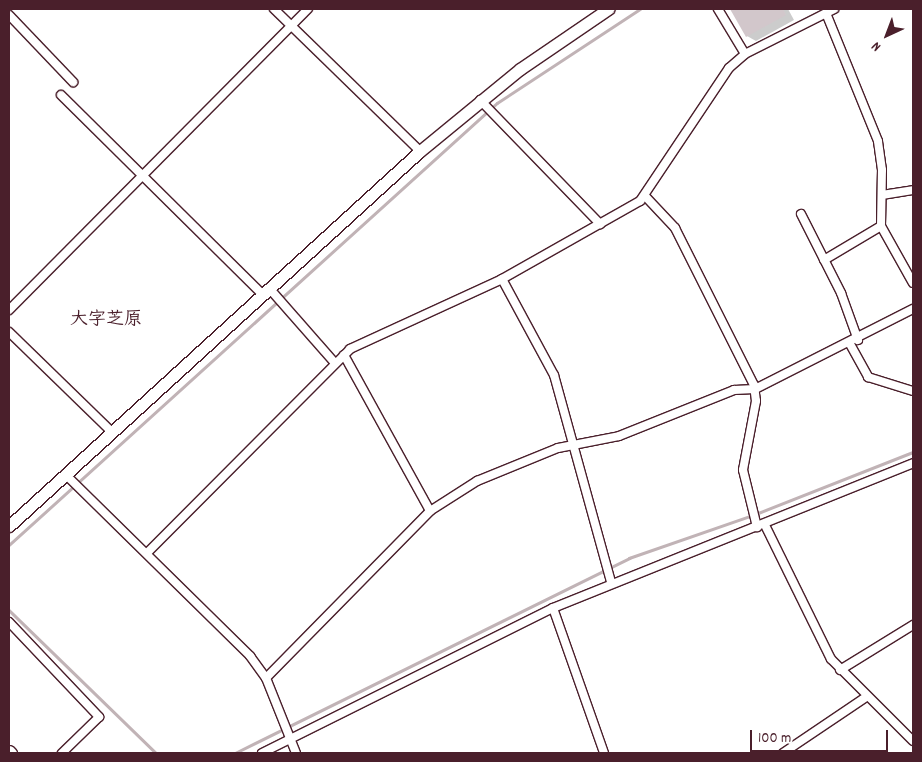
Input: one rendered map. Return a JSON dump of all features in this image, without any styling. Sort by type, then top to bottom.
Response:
[{"type":"street","points":[[274,9],[420,151]]},
{"type":"street","points":[[9,310],[308,9]]},
{"type":"street","points":[[9,526],[420,151],[608,9]]},
{"type":"street","points":[[718,9],[745,54]]},
{"type":"street","points":[[148,552],[344,354],[502,279],[600,224],[645,196],[713,88],[745,54],[834,9]]},
{"type":"street","points":[[826,13],[878,141],[882,195],[881,226],[913,283]]},
{"type":"street","points":[[9,15],[73,82]]},
{"type":"street","points":[[61,95],[265,291],[279,301],[335,363]]},
{"type":"street","points":[[483,104],[600,224]]},
{"type":"street","points":[[882,195],[913,190]]},
{"type":"street","points":[[645,196],[675,228],[755,389],[743,461],[750,509],[840,670],[913,741]]},
{"type":"street","points":[[801,214],[824,260],[858,340]]},
{"type":"street","points":[[824,260],[881,226]]},
{"type":"street","points":[[502,279],[554,376],[575,445],[604,565],[610,580]]},
{"type":"street","points":[[266,678],[430,511],[477,480],[575,445],[619,436],[734,390],[755,389],[858,340],[913,309]]},
{"type":"street","points":[[9,332],[112,432]]},
{"type":"street","points":[[850,344],[868,377],[913,391]]},
{"type":"street","points":[[344,354],[430,511]]},
{"type":"street","points":[[262,753],[290,737],[610,580],[913,463]]},
{"type":"street","points":[[65,474],[148,552],[235,639],[266,678],[296,753]]},
{"type":"street","points":[[553,608],[604,753]]},
{"type":"street","points":[[9,622],[99,717],[62,753]]},
{"type":"street","points":[[840,670],[913,625]]},
{"type":"street","points":[[783,753],[866,697]]},
{"type":"building","points":[[730,9],[783,9],[786,15],[746,37]]},
{"type":"waterway","points":[[9,545],[497,103],[640,9]]},
{"type":"waterway","points":[[235,753],[629,558],[753,515],[913,452]]},
{"type":"waterway","points":[[9,610],[156,753]]},
{"type":"district","name":"大字芝原","points":[[106,321]]}]
